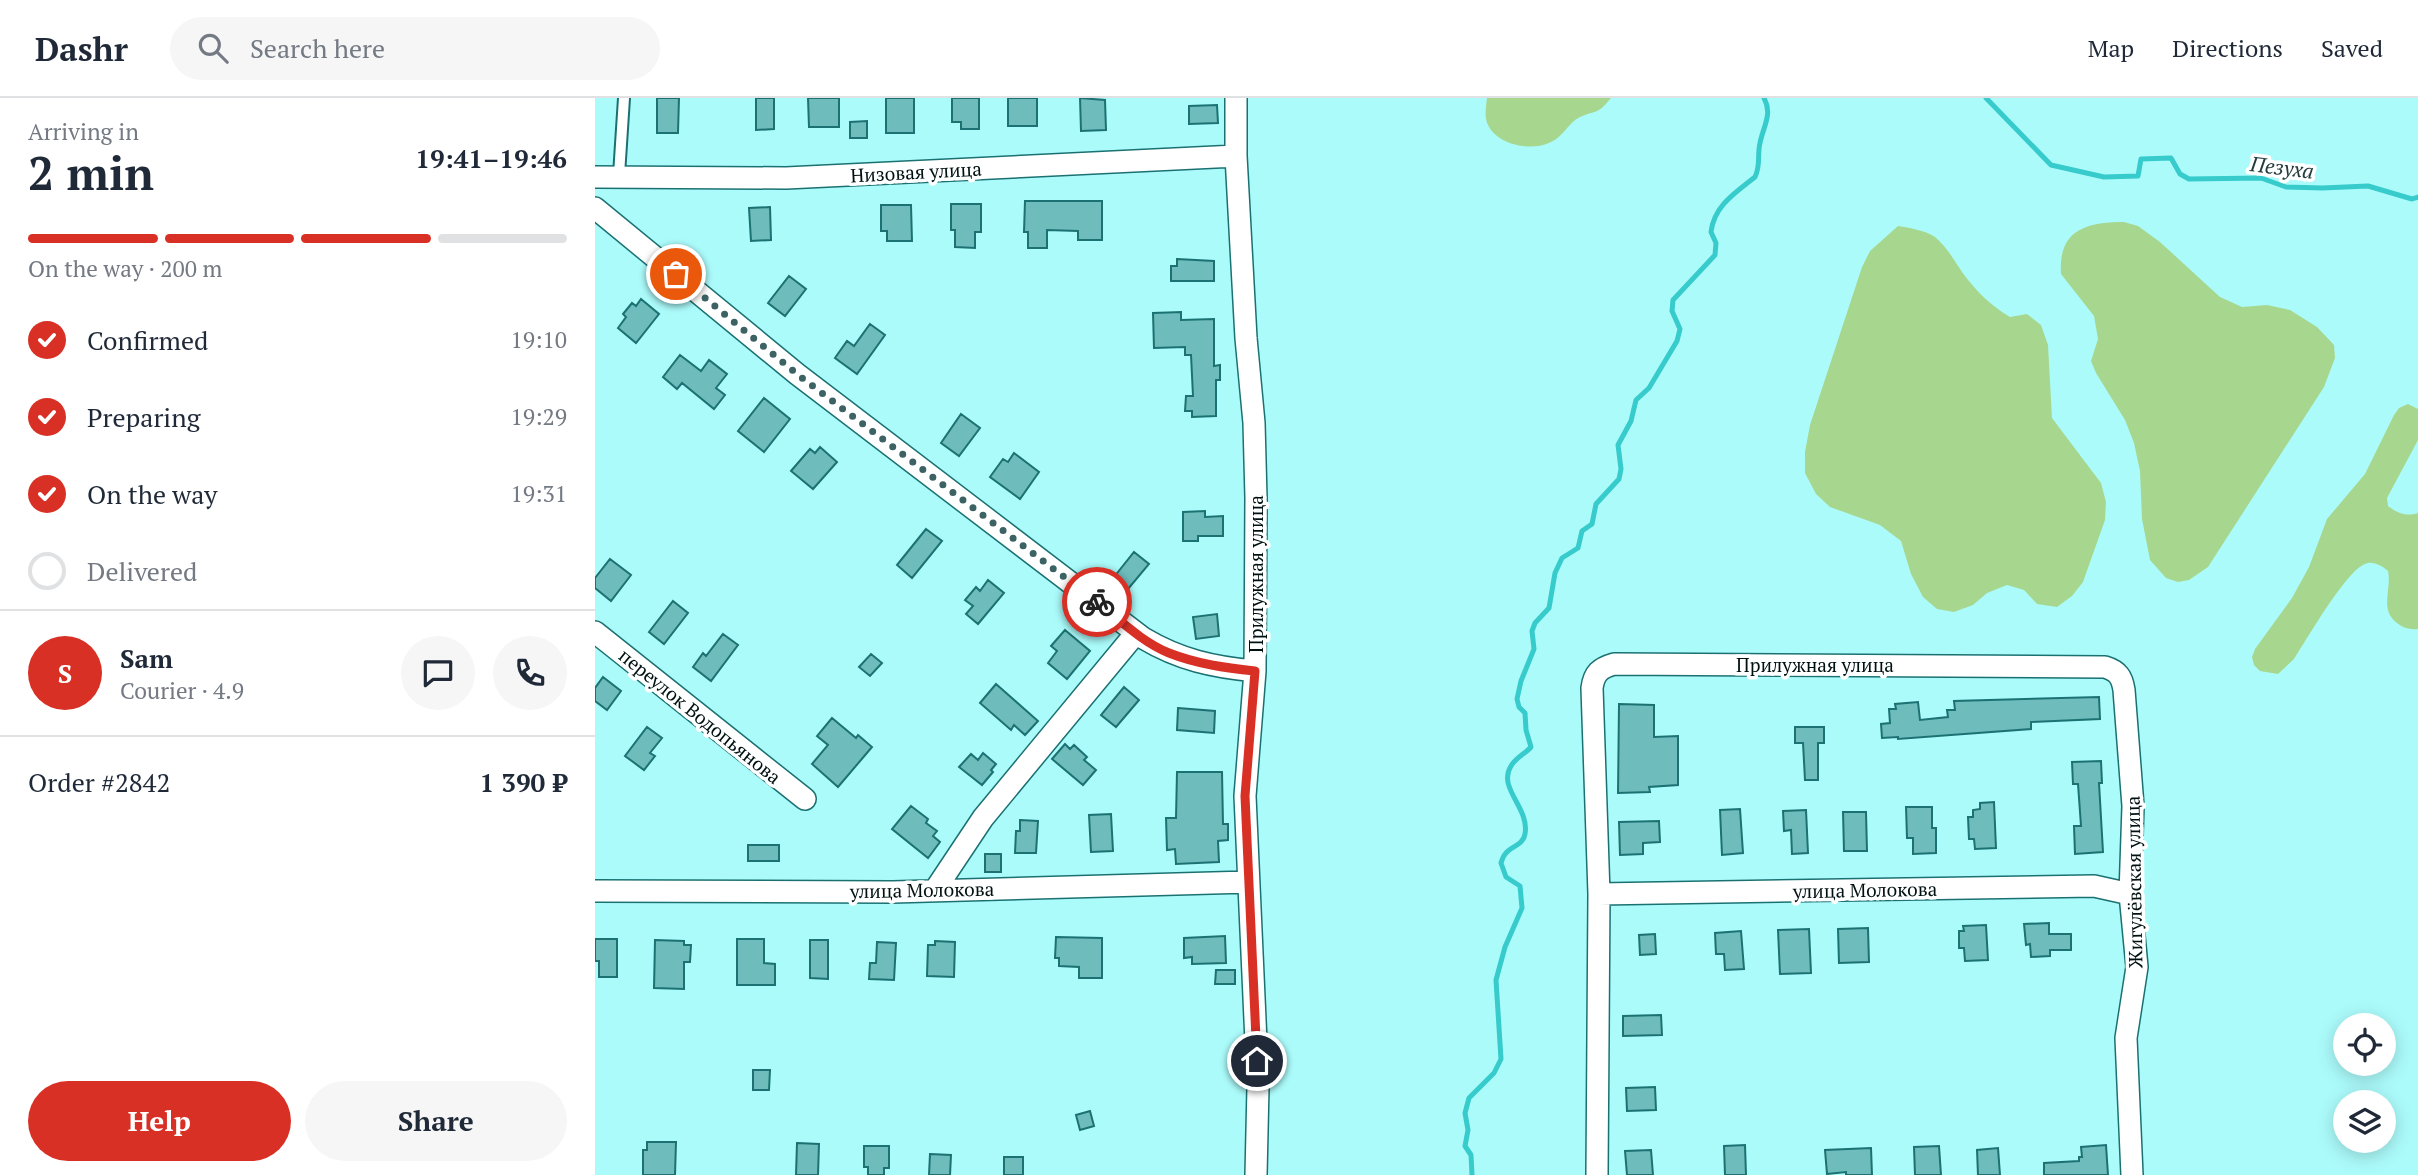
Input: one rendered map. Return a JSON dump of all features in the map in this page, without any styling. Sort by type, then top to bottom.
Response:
[{"type":"street","name":"Прилужная улица","points":[[1236,98],[1236,156],[1246,338],[1254,423],[1256,498],[1255,671],[1245,796],[1258,1087],[1255,1175]]},
{"type":"street","name":"Низовая улица","points":[[595,177],[619,175],[786,178],[1236,156]]},
{"type":"street","points":[[595,208],[797,374],[1136,633],[1168,652],[1216,667],[1255,671]]},
{"type":"street","name":"переулок Водопьянова","points":[[595,632],[805,799]]},
{"type":"street","points":[[935,890],[983,818],[1136,633]]},
{"type":"street","name":"Прилужная улица","points":[[1597,1175],[1599,894],[1592,688],[1593,676],[1602,667],[1614,664],[2105,667],[2118,674]]},
{"type":"street","name":"Жигулёвская улица","points":[[2118,674],[2122,680],[2133,806],[2130,894],[2137,967],[2126,1038],[2132,1175]]},
{"type":"street","name":"улица Молокова","points":[[595,891],[885,892],[1248,882]]},
{"type":"street","name":"улица Молокова","points":[[1599,894],[2094,886],[2130,894]]},
{"type":"lane","points":[[619,175],[624,98]]},
{"type":"green space","points":[[1487,98],[1611,98],[1599,110],[1576,120],[1555,140],[1543,145],[1525,146],[1507,142],[1493,132],[1486,119]]},
{"type":"green space","points":[[2124,222],[2138,226],[2160,242],[2220,297],[2242,307],[2267,305],[2290,310],[2317,327],[2334,345],[2335,358],[2324,387],[2208,567],[2189,580],[2178,582],[2166,578],[2150,560],[2142,519],[2140,471],[2134,443],[2125,420],[2091,361],[2098,339],[2094,316],[2061,274],[2064,247],[2077,232],[2098,224]]},
{"type":"green space","points":[[1898,226],[1935,237],[1990,302],[2010,317],[2027,314],[2041,325],[2048,345],[2052,418],[2101,483],[2106,502],[2105,520],[2083,582],[2072,596],[2057,607],[2037,604],[2024,590],[2007,585],[1987,593],[1973,605],[1954,612],[1937,609],[1923,597],[1911,574],[1901,541],[1880,525],[1830,507],[1816,494],[1805,473],[1805,452],[1810,425],[1862,267],[1870,251]]},
{"type":"green space","points":[[2408,404],[2418,409],[2418,440],[2387,498],[2388,506],[2398,512],[2410,515],[2418,513],[2418,629],[2404,627],[2392,618],[2387,605],[2388,571],[2368,563],[2350,576],[2339,590],[2294,659],[2278,674],[2260,671],[2254,665],[2252,657],[2255,649],[2292,598],[2309,567],[2327,519],[2365,474],[2394,415],[2399,408]]},
{"type":"building","points":[[657,98],[679,98],[678,133],[657,133]]},
{"type":"building","points":[[756,98],[774,98],[774,129],[756,130]]},
{"type":"building","points":[[808,98],[839,98],[839,127],[809,127]]},
{"type":"building","points":[[886,98],[914,98],[914,133],[886,133]]},
{"type":"building","points":[[952,98],[979,98],[979,129],[961,129],[961,122],[952,122]]},
{"type":"building","points":[[1008,98],[1037,98],[1037,126],[1008,126]]},
{"type":"building","points":[[1080,98],[1105,100],[1106,130],[1081,131]]},
{"type":"building","points":[[1217,105],[1218,123],[1189,124],[1189,106]]},
{"type":"building","points":[[867,121],[867,138],[850,138],[850,122]]},
{"type":"building","points":[[1025,201],[1102,201],[1102,240],[1078,240],[1078,231],[1047,230],[1047,248],[1028,248],[1028,232],[1024,232]]},
{"type":"building","points":[[951,204],[981,204],[981,232],[975,232],[975,248],[955,247],[955,230],[951,230]]},
{"type":"building","points":[[881,205],[911,205],[912,241],[887,241],[887,231],[881,231]]},
{"type":"building","points":[[770,207],[771,240],[751,241],[749,208]]},
{"type":"building","points":[[1177,259],[1214,261],[1214,281],[1171,281],[1171,266],[1177,266]]},
{"type":"building","points":[[789,276],[806,289],[785,316],[768,303]]},
{"type":"building","points":[[641,299],[659,314],[636,343],[618,328],[626,317],[623,314],[632,303],[636,306]]},
{"type":"building","points":[[1181,312],[1181,320],[1214,319],[1214,366],[1220,365],[1220,380],[1216,380],[1216,416],[1192,417],[1192,411],[1185,411],[1186,396],[1193,396],[1191,355],[1185,355],[1185,347],[1154,348],[1153,313]]},
{"type":"building","points":[[870,324],[885,335],[857,374],[835,358],[847,341],[854,346]]},
{"type":"building","points":[[680,355],[701,371],[709,360],[727,374],[716,388],[725,395],[714,409],[682,383],[677,389],[663,377]]},
{"type":"building","points":[[764,398],[790,419],[764,452],[738,431]]},
{"type":"building","points":[[961,414],[980,428],[959,456],[941,443]]},
{"type":"building","points":[[820,447],[837,462],[813,489],[791,471],[810,449],[815,453]]},
{"type":"building","points":[[1014,453],[1039,472],[1020,499],[990,477],[1003,459],[1008,462]]},
{"type":"building","points":[[1205,511],[1205,517],[1223,516],[1223,536],[1198,536],[1198,541],[1183,541],[1183,512]]},
{"type":"building","points":[[926,529],[942,541],[912,578],[897,565]]},
{"type":"building","points":[[1134,552],[1149,564],[1128,589],[1114,577]]},
{"type":"building","points":[[610,559],[631,575],[611,601],[595,588],[595,578]]},
{"type":"building","points":[[988,580],[1004,593],[978,624],[966,614],[973,606],[965,600],[976,587],[980,591]]},
{"type":"building","points":[[673,601],[688,613],[664,644],[649,632]]},
{"type":"building","points":[[1217,614],[1219,636],[1196,639],[1193,617]]},
{"type":"building","points":[[1065,630],[1090,651],[1067,679],[1048,663],[1057,651],[1051,646]]},
{"type":"building","points":[[723,634],[738,645],[711,681],[693,667],[703,653],[706,656]]},
{"type":"building","points":[[871,654],[882,663],[870,676],[859,667]]},
{"type":"building","points":[[603,677],[621,691],[607,710],[595,701],[595,688]]},
{"type":"building","points":[[996,684],[1038,721],[1025,735],[1014,725],[1011,730],[980,703]]},
{"type":"building","points":[[1124,687],[1139,700],[1116,727],[1101,715]]},
{"type":"building","points":[[2099,697],[2100,719],[2031,722],[2031,729],[1882,738],[1881,724],[1890,723],[1889,709],[1896,709],[1895,704],[1918,702],[1920,720],[1948,717],[1947,710],[1955,710],[1954,701]]},
{"type":"building","points":[[1619,704],[1654,705],[1654,737],[1678,736],[1678,785],[1649,787],[1650,792],[1618,793]]},
{"type":"building","points":[[1178,708],[1215,711],[1214,733],[1177,730]]},
{"type":"building","points":[[832,718],[856,738],[858,735],[872,747],[838,787],[812,764],[828,745],[817,736]]},
{"type":"building","points":[[647,727],[662,738],[650,753],[655,756],[644,770],[625,756]]},
{"type":"building","points":[[1795,727],[1824,727],[1824,743],[1818,743],[1818,780],[1805,780],[1803,743],[1795,743]]},
{"type":"building","points":[[1065,744],[1070,749],[1074,745],[1087,757],[1084,760],[1096,770],[1083,785],[1052,759]]},
{"type":"building","points":[[983,753],[996,764],[982,785],[959,767],[971,754],[978,760]]},
{"type":"building","points":[[2101,761],[2102,783],[2099,783],[2103,852],[2075,854],[2074,826],[2081,826],[2078,784],[2073,784],[2072,762]]},
{"type":"building","points":[[1177,772],[1222,772],[1223,824],[1228,824],[1228,840],[1218,841],[1219,862],[1176,864],[1175,849],[1167,850],[1166,818],[1176,818]]},
{"type":"building","points":[[1994,802],[1996,848],[1975,849],[1974,839],[1969,839],[1968,817],[1973,817],[1973,810],[1980,809],[1980,803]]},
{"type":"building","points":[[911,806],[928,819],[926,823],[937,831],[933,836],[940,842],[928,858],[892,829]]},
{"type":"building","points":[[1906,807],[1932,807],[1932,828],[1936,828],[1936,853],[1913,854],[1913,838],[1907,838]]},
{"type":"building","points":[[1740,809],[1743,853],[1722,855],[1720,810]]},
{"type":"building","points":[[1806,810],[1808,853],[1792,854],[1791,830],[1784,831],[1783,811]]},
{"type":"building","points":[[1843,812],[1866,812],[1867,851],[1844,851]]},
{"type":"building","points":[[1111,814],[1113,851],[1091,852],[1089,815]]},
{"type":"building","points":[[1020,820],[1038,821],[1036,853],[1015,853],[1016,831],[1020,831]]},
{"type":"building","points":[[1659,821],[1660,842],[1643,843],[1643,854],[1620,855],[1619,822]]},
{"type":"building","points":[[748,845],[779,845],[779,861],[748,861]]},
{"type":"building","points":[[985,854],[1001,854],[1001,872],[985,872]]},
{"type":"building","points":[[2049,923],[2049,934],[2071,934],[2071,950],[2050,950],[2050,956],[2031,957],[2030,944],[2026,945],[2024,924]]},
{"type":"building","points":[[1986,925],[1988,960],[1965,961],[1964,948],[1959,948],[1959,931],[1964,931],[1963,926]]},
{"type":"building","points":[[1868,928],[1869,962],[1839,963],[1838,929]]},
{"type":"building","points":[[1809,929],[1811,973],[1780,974],[1778,930]]},
{"type":"building","points":[[1741,931],[1744,969],[1725,970],[1724,954],[1716,954],[1715,933]]},
{"type":"building","points":[[1655,934],[1656,954],[1640,955],[1639,935]]},
{"type":"building","points":[[1225,936],[1226,963],[1192,964],[1192,957],[1184,958],[1184,938]]},
{"type":"building","points":[[1056,937],[1102,938],[1102,978],[1079,978],[1079,967],[1059,966],[1059,958],[1055,958]]},
{"type":"building","points":[[595,939],[617,939],[617,977],[599,977],[599,961],[595,961]]},
{"type":"building","points":[[737,939],[764,939],[764,963],[775,964],[775,985],[737,985]]},
{"type":"building","points":[[655,940],[684,941],[684,945],[691,945],[690,962],[684,962],[684,989],[654,988]]},
{"type":"building","points":[[810,940],[828,940],[828,979],[810,978]]},
{"type":"building","points":[[935,941],[955,942],[954,977],[927,976],[928,945],[935,945]]},
{"type":"building","points":[[877,942],[896,943],[894,980],[869,979],[870,963],[876,963]]},
{"type":"building","points":[[1216,970],[1235,970],[1235,984],[1215,984]]},
{"type":"building","points":[[1661,1015],[1662,1035],[1623,1036],[1623,1016]]},
{"type":"building","points":[[753,1070],[770,1070],[769,1090],[753,1090]]},
{"type":"building","points":[[1655,1087],[1656,1110],[1627,1111],[1626,1088]]},
{"type":"building","points":[[1090,1111],[1094,1126],[1080,1130],[1076,1115]]},
{"type":"building","points":[[647,1142],[676,1142],[675,1175],[643,1175],[643,1150],[647,1150]]},
{"type":"building","points":[[797,1143],[819,1144],[818,1175],[796,1175]]},
{"type":"building","points":[[1745,1145],[1746,1175],[1725,1175],[1724,1146]]},
{"type":"building","points":[[2106,1145],[2108,1175],[2044,1175],[2044,1163],[2079,1161],[2079,1157],[2082,1157],[2081,1147]]},
{"type":"building","points":[[864,1146],[889,1146],[889,1168],[884,1168],[884,1175],[868,1175],[868,1167],[864,1167]]},
{"type":"building","points":[[1939,1146],[1941,1175],[1915,1175],[1914,1147]]},
{"type":"building","points":[[1871,1148],[1872,1175],[1846,1175],[1846,1172],[1827,1174],[1825,1150]]},
{"type":"building","points":[[1998,1148],[2000,1175],[1978,1175],[1977,1150]]},
{"type":"building","points":[[1651,1150],[1653,1175],[1627,1175],[1625,1151]]},
{"type":"building","points":[[930,1154],[951,1155],[950,1175],[929,1175]]},
{"type":"building","points":[[1004,1157],[1023,1157],[1023,1175],[1004,1175]]},
{"type":"waterway","points":[[1472,1175],[1471,1155],[1465,1146],[1468,1130],[1465,1113],[1469,1098],[1494,1073],[1501,1059],[1496,980],[1505,947],[1522,908],[1520,886],[1506,877],[1501,863],[1505,854],[1520,843],[1525,834],[1523,815],[1508,782],[1508,774],[1513,763],[1531,747],[1525,713],[1519,707],[1517,699],[1534,649],[1532,631],[1535,623],[1549,608],[1555,573],[1562,558],[1578,548],[1582,531],[1592,524],[1596,504],[1619,479],[1621,469],[1618,445],[1631,421],[1636,400],[1649,388],[1677,341],[1680,329],[1672,311],[1673,300],[1715,255],[1716,243],[1711,232],[1721,207],[1755,177],[1768,110],[1764,98]]},
{"type":"waterway","name":"Пезуха","points":[[1986,98],[2051,165],[2104,177],[2138,176],[2141,159],[2171,158],[2180,174],[2189,179],[2261,178],[2286,187],[2368,186],[2412,199],[2418,197]]},
{"type":"way so far","points":[[676,274],[797,374],[1097,602]]},
{"type":"route","points":[[1097,602],[1143,638],[1168,652],[1216,667],[1255,671],[1245,796],[1257,1061]]}]
